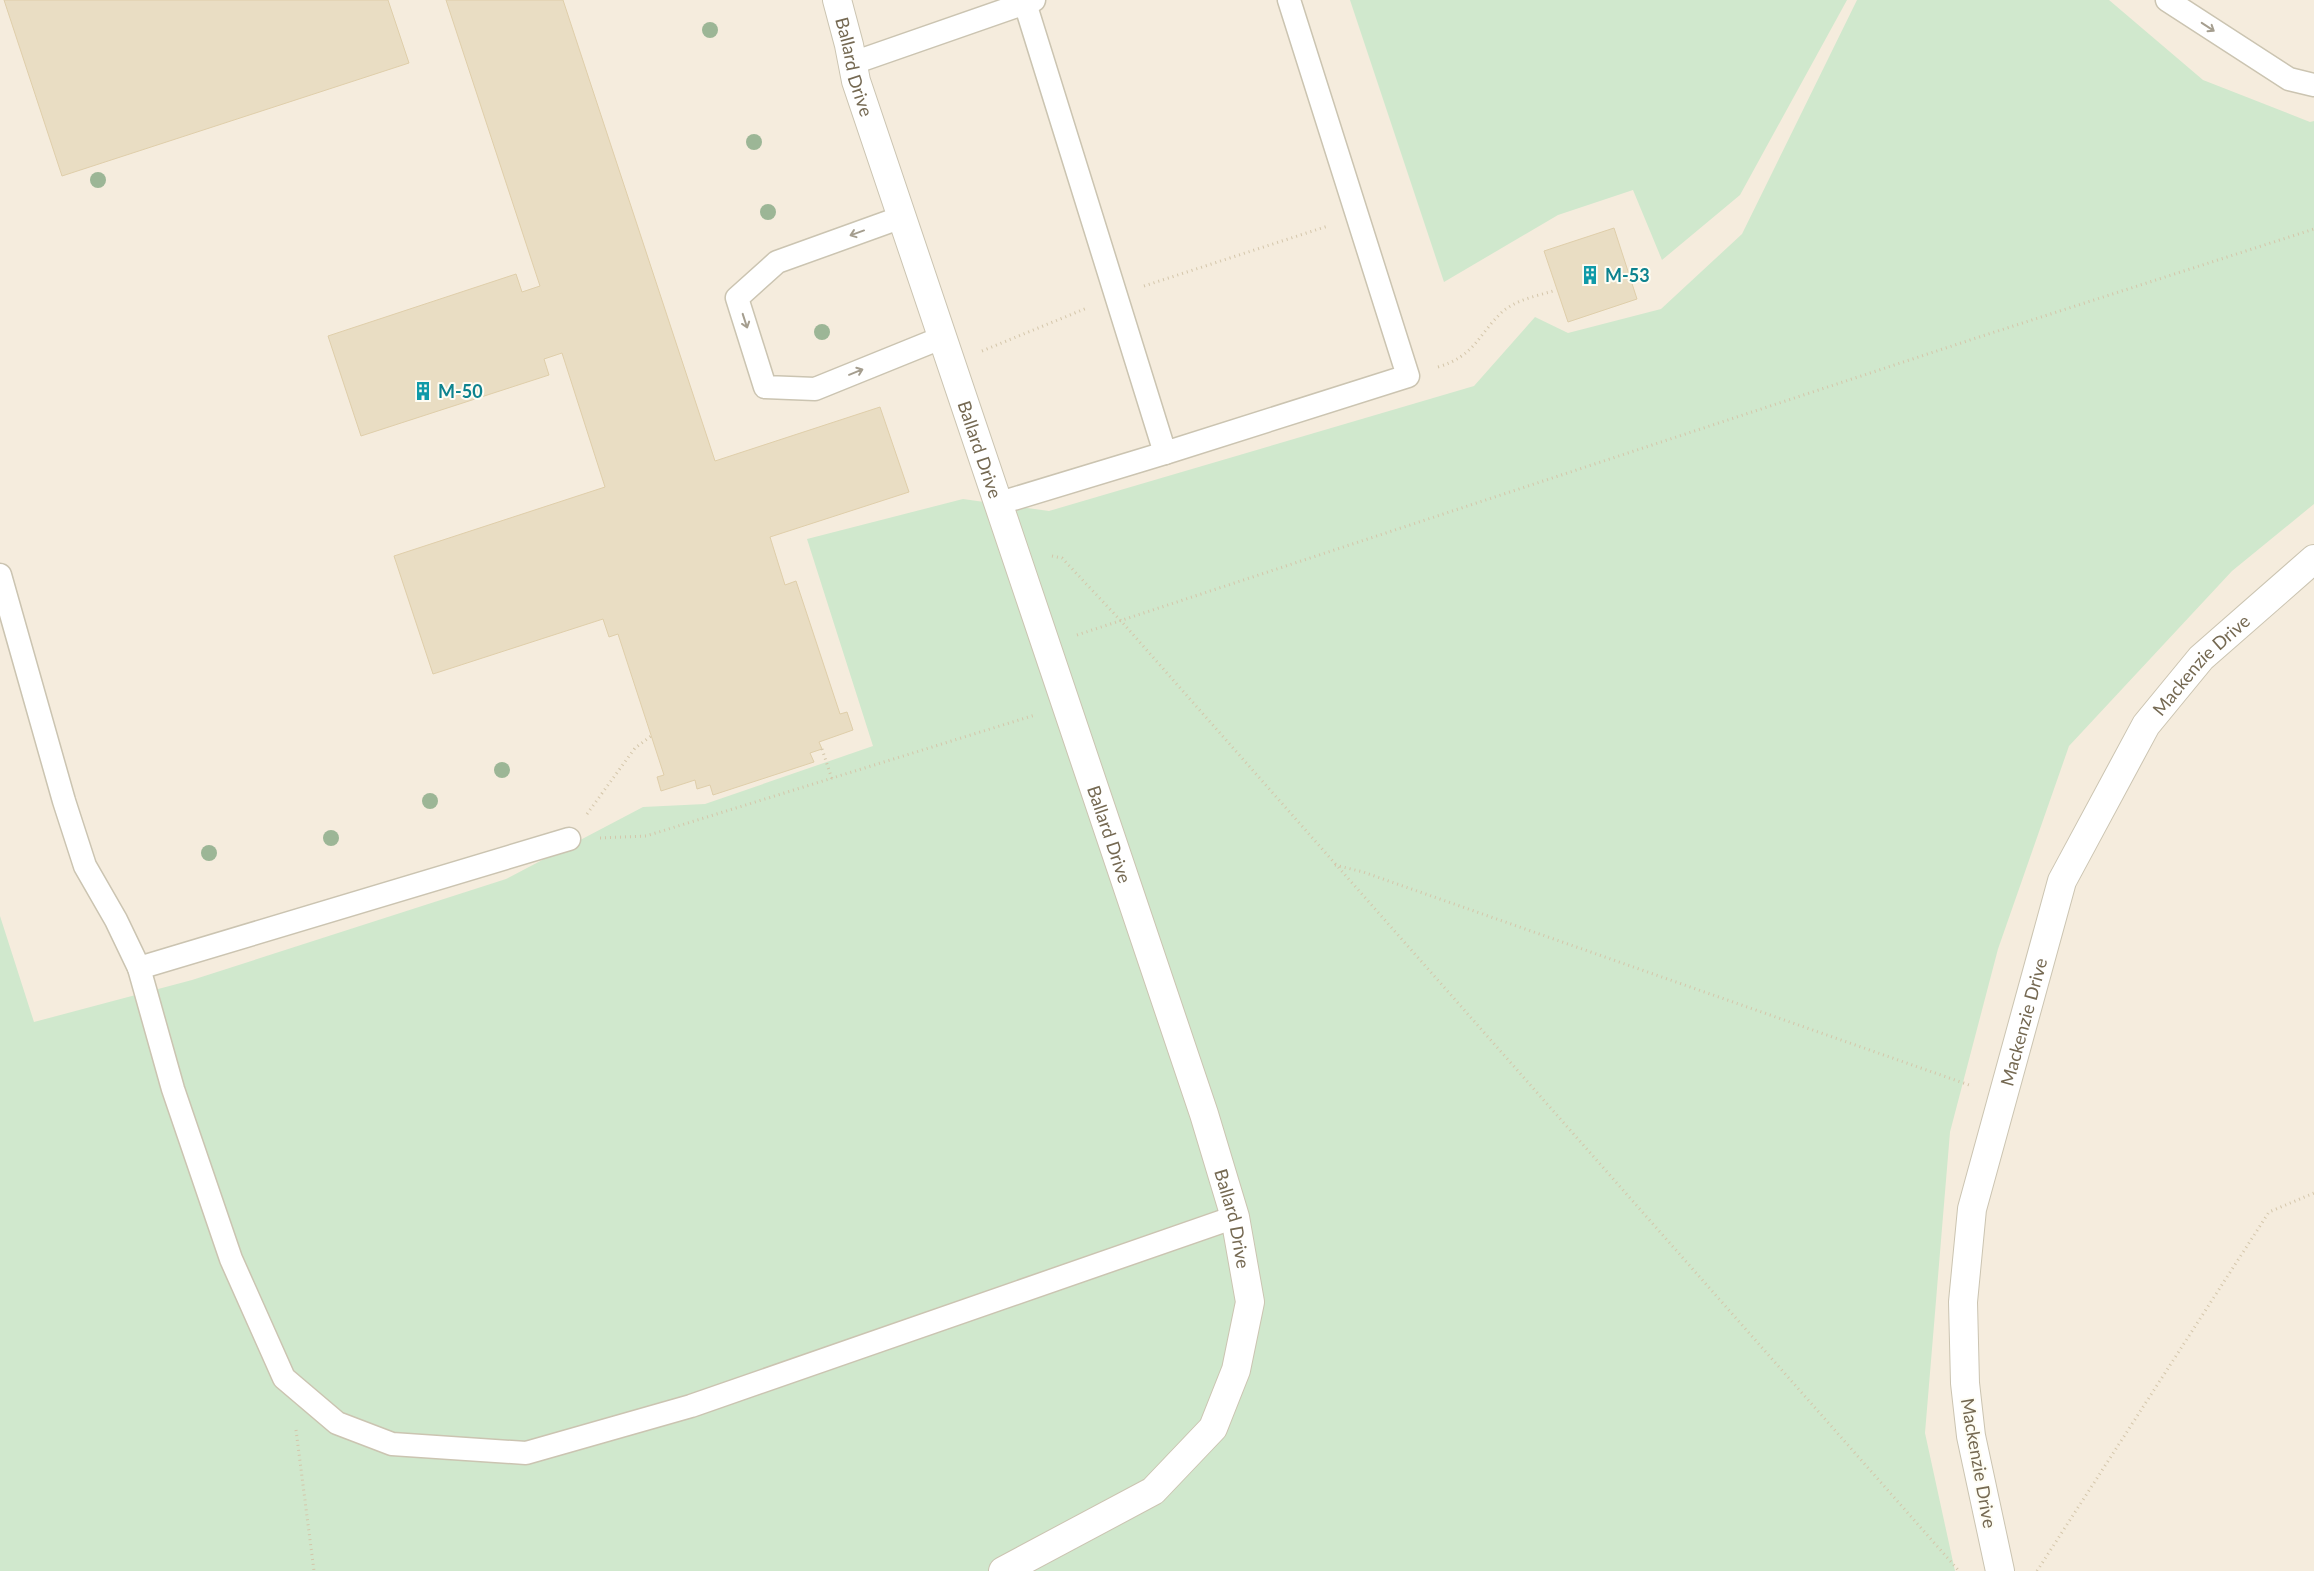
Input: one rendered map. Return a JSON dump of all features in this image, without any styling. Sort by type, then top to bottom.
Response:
[{"type":"street","name":"Ballard Drive","points":[[837,0],[856,80],[941,338],[952,363],[1000,503],[1045,646],[1204,1114],[1235,1217],[1250,1302],[1236,1370],[1213,1428],[1153,1491],[1003,1571]]},
{"type":"street","name":"Mackenzie Drive","points":[[2000,1571],[1971,1436],[1965,1383],[1962,1302],[1972,1209],[2062,881],[2146,725],[2201,658],[2314,559]]},
{"type":"lane","points":[[1000,503],[1166,453],[1408,376],[1289,0]]},
{"type":"lane","points":[[2167,0],[2289,79],[2314,85]]},
{"type":"lane","points":[[853,63],[1029,2],[1116,296],[1166,453]]},
{"type":"lane","points":[[902,217],[777,262],[737,298],[762,378],[765,387],[816,389],[941,338]]},
{"type":"lane","points":[[0,575],[64,801],[85,866],[116,920],[139,968],[174,1089],[231,1259],[284,1378],[337,1423],[392,1444],[526,1453],[691,1406],[1235,1217]]},
{"type":"lane","points":[[139,968],[569,839]]},
{"type":"path","points":[[952,363],[1116,296],[1238,254],[1358,216]]},
{"type":"path","points":[[1045,646],[1973,339],[2314,229]]},
{"type":"path","points":[[1408,376],[1454,362],[1480,340],[1502,312],[1518,302],[1553,291]]},
{"type":"path","points":[[1014,550],[1062,558],[1121,621],[1959,1571]]},
{"type":"path","points":[[569,839],[646,836],[1065,705]]},
{"type":"path","points":[[569,839],[635,748],[651,736]]},
{"type":"path","points":[[822,749],[832,778]]},
{"type":"path","points":[[1335,865],[1372,875],[2003,1096]]},
{"type":"path","points":[[2037,1571],[2269,1212],[2314,1193]]},
{"type":"path","points":[[284,1378],[298,1440],[314,1571]]},
{"type":"shaded area","points":[[0,0],[2314,0],[2314,1571],[0,1571]]},
{"type":"green space","points":[[1350,0],[1847,0],[1740,195],[1662,260],[1633,190],[1558,215],[1444,282]]},
{"type":"green space","points":[[1857,0],[2109,0],[2203,80],[2310,122],[2314,121],[2314,504],[2232,571],[2069,746],[1998,949],[1950,1132],[1925,1433],[1955,1571],[0,1571],[0,916],[34,1022],[192,980],[506,879],[643,807],[705,804],[873,746],[807,539],[963,499],[1049,511],[1474,386],[1535,317],[1568,333],[1661,309],[1742,234]]},
{"type":"building","points":[[4,0],[388,0],[409,63],[62,176]]},
{"type":"building","name":"M-50","points":[[446,0],[563,0],[715,461],[880,407],[909,492],[770,537],[785,585],[796,581],[840,714],[847,712],[853,730],[819,742],[822,749],[810,753],[814,762],[713,795],[710,785],[697,789],[695,780],[661,791],[657,777],[664,775],[618,634],[609,637],[603,619],[433,674],[394,556],[605,487],[562,353],[544,359],[549,375],[361,436],[328,336],[516,274],[522,292],[540,286]]},
{"type":"building","name":"M-53","points":[[1614,228],[1637,299],[1568,322],[1544,251]]},
{"type":"place","name":"M-53","points":[[1590,275]]},
{"type":"place","name":"M-50","points":[[423,391]]}]
